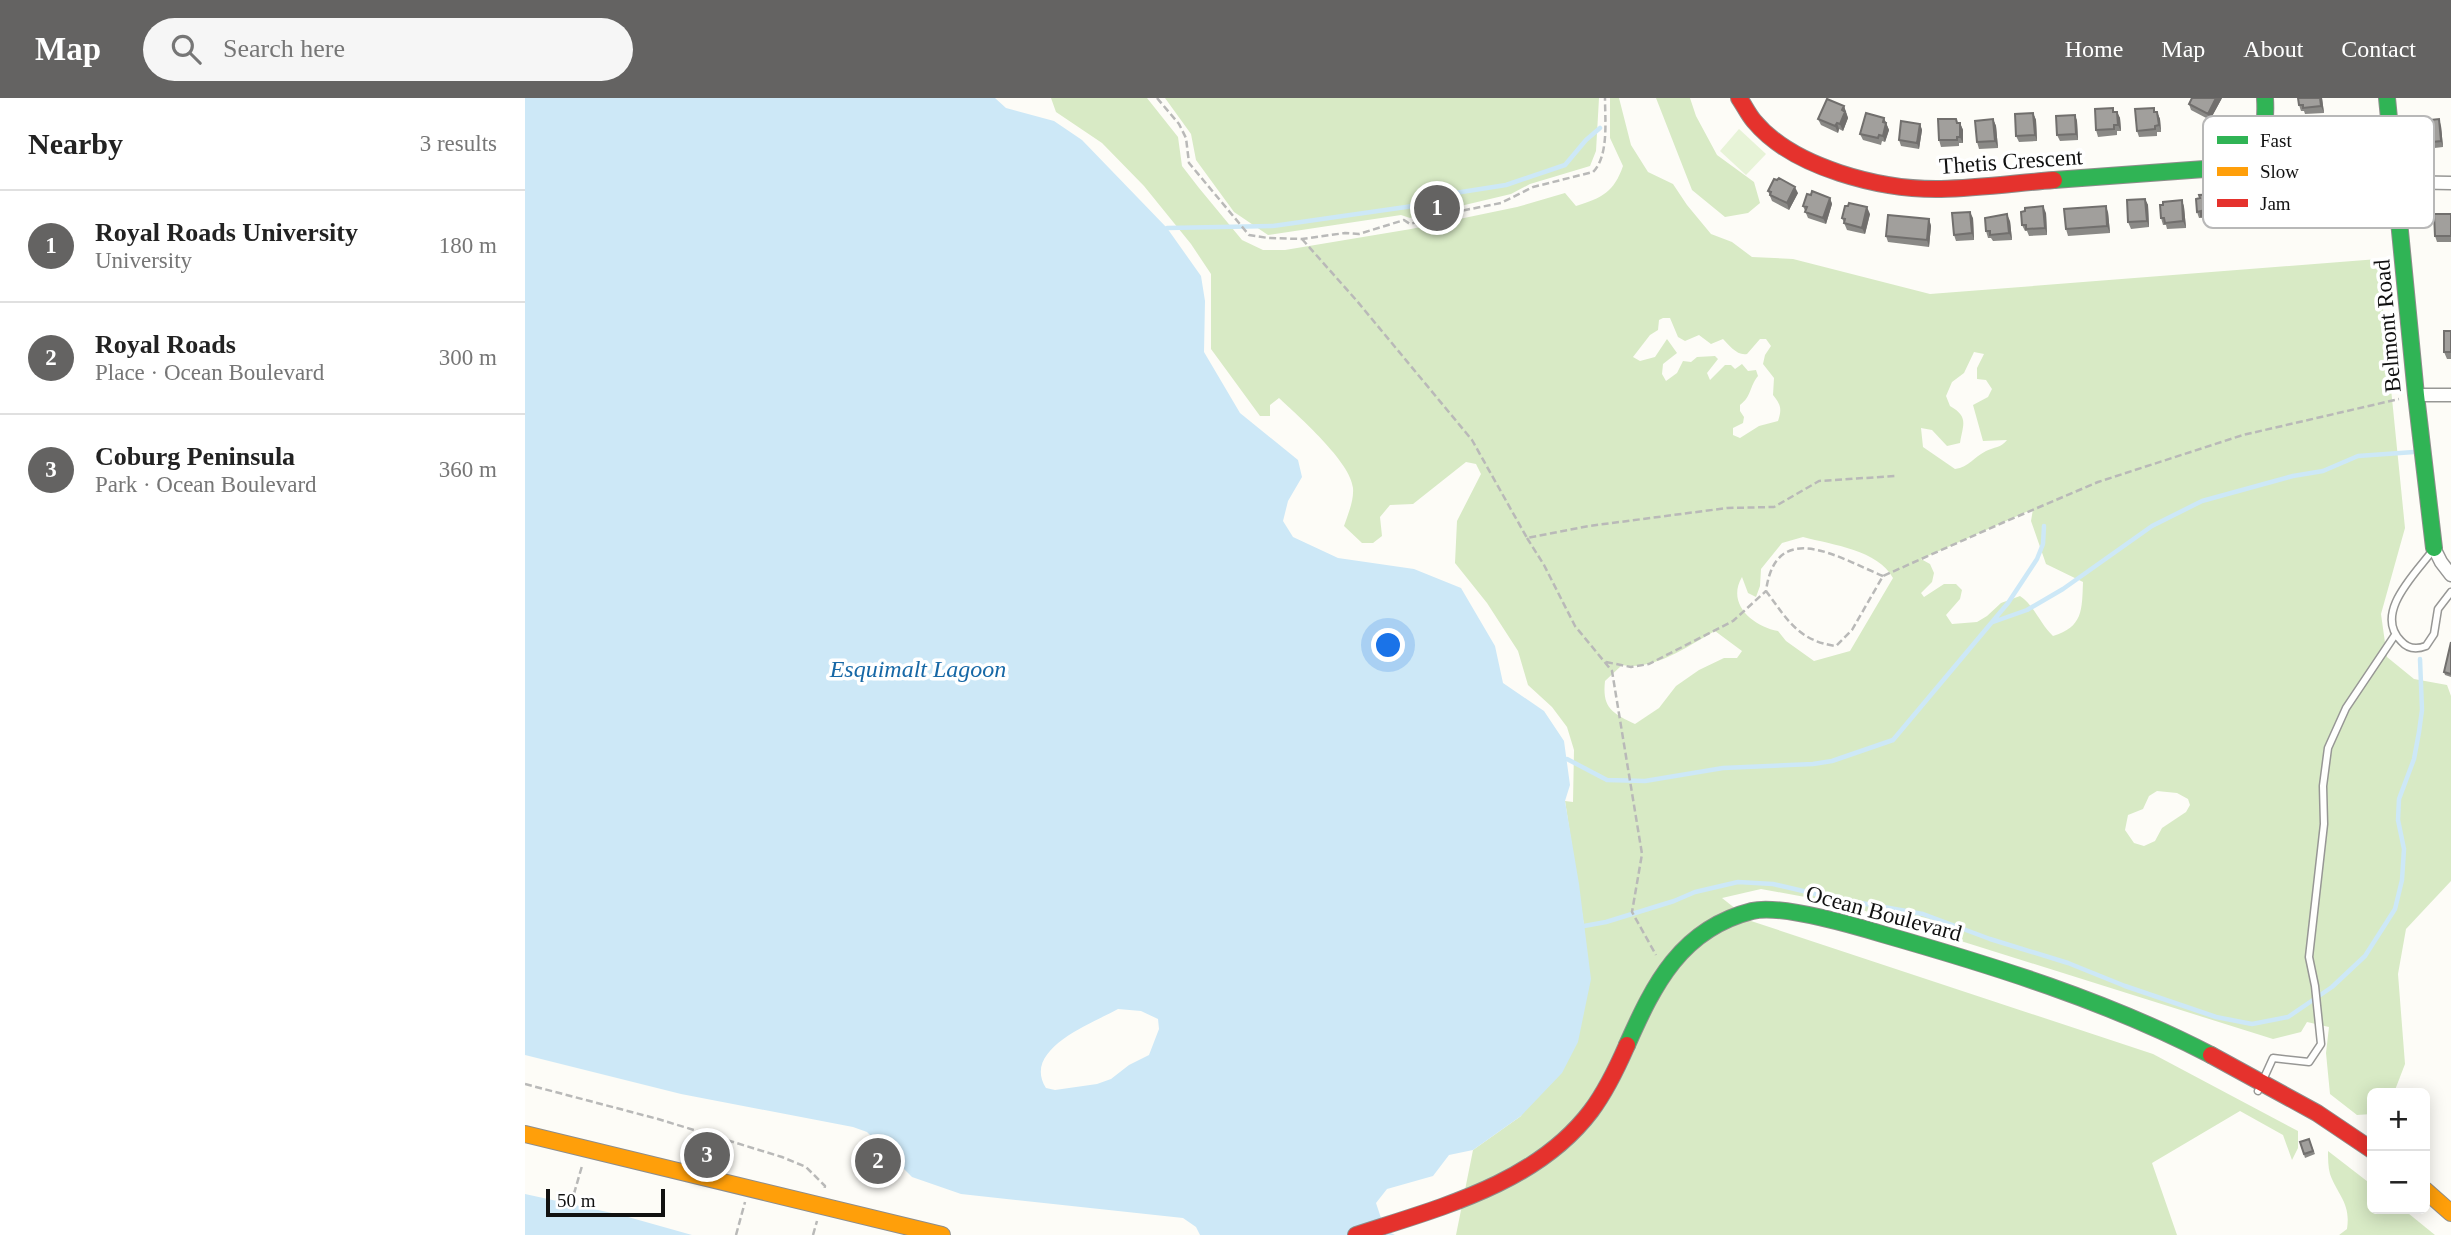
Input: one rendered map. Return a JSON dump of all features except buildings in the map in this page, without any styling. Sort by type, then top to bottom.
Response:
[{"type":"street","name":"Thetis Crescent","points":[[1739,98],[1755,121],[1773,138],[1820,165],[1869,183],[1940,189],[2203,169]]},
{"type":"street","name":"Thetis Crescent","points":[[2265,98],[2265,116]]},
{"type":"street","name":"Belmont Road","points":[[2387,98],[2389,116]]},
{"type":"street","name":"Belmont Road","points":[[2400,228],[2434,548]]},
{"type":"street","points":[[2416,395],[2451,395]]},
{"type":"street","points":[[2434,548],[2451,575]]},
{"type":"street","name":"Ocean Boulevard","points":[[1356,1235],[1493,1187],[1546,1157],[1569,1137],[1611,1080],[1664,971],[1695,940],[1726,921],[1761,909],[1817,915],[1953,953],[2102,1007],[2261,1085],[2367,1147]]},
{"type":"street","points":[[525,1134],[942,1235]]},
{"type":"street","points":[[2430,1195],[2451,1213]]},
{"type":"lane","points":[[2434,548],[2395,602],[2389,619],[2395,635],[2405,646],[2416,649],[2426,646],[2434,634],[2438,609],[2451,592]]},
{"type":"lane","points":[[2261,1085],[2273,1058],[2309,1062],[2321,1044],[2309,957],[2325,824],[2323,786],[2328,748],[2346,708],[2395,635]]},
{"type":"path","points":[[1157,98],[1179,124],[1186,138],[1189,163],[1249,235],[1302,239],[1345,233],[1359,234],[1404,220],[1410,224],[1501,203],[1533,187],[1593,172],[1599,166],[1604,145],[1605,98]]},
{"type":"path","points":[[1302,239],[1472,440],[1544,565],[1575,626],[1612,671],[1642,854],[1632,912],[1664,971]]},
{"type":"path","points":[[1766,591],[1798,633],[1821,644],[1836,646],[1852,630],[1883,576],[2098,482],[2243,435],[2416,395]]},
{"type":"path","points":[[1527,538],[1590,526],[1727,508],[1774,507],[1819,481],[1895,476]]},
{"type":"path","points":[[1604,662],[1631,667],[1649,664],[1733,621],[1766,591],[1769,571],[1783,553],[1809,546],[1883,576]]},
{"type":"path","points":[[525,1084],[658,1119],[782,1157],[806,1167],[825,1186],[821,1206]]},
{"type":"path","points":[[571,1204],[587,1150]]},
{"type":"path","points":[[736,1235],[748,1189]]},
{"type":"green space","points":[[1051,98],[1147,98],[1178,137],[1182,166],[1242,240],[1263,250],[1285,250],[1411,229],[1517,207],[1565,193],[1576,206],[1593,200],[1611,188],[1623,166],[1610,138],[1610,98],[1619,98],[1631,145],[1648,172],[1673,184],[1711,234],[1732,242],[1752,257],[1793,259],[1930,294],[2378,259],[2405,528],[2381,614],[2387,657],[2414,679],[2447,685],[2451,696],[2451,881],[2406,929],[2398,974],[2405,1064],[2396,1088],[2367,1088],[2367,1114],[2357,1115],[2330,1094],[2326,1053],[2329,1027],[2307,1022],[2301,1032],[2273,1039],[1843,904],[1761,889],[1722,898],[1751,921],[2153,1054],[2298,1131],[2298,1148],[2292,1160],[2283,1135],[2240,1111],[2152,1163],[2177,1235],[1456,1235],[1473,1150],[1521,1116],[1584,926],[1565,801],[1573,802],[1574,750],[1567,727],[1552,707],[1528,685],[1518,651],[1487,603],[1455,563],[1457,521],[1481,474],[1476,464],[1466,462],[1413,504],[1390,505],[1380,517],[1382,536],[1373,543],[1362,543],[1344,526],[1352,503],[1353,488],[1343,465],[1279,398],[1270,405],[1270,416],[1260,416],[1211,349],[1211,274],[1191,244],[1144,186],[1102,143],[1056,112]],"holes":[[[1670,318],[1678,337],[1685,341],[1699,335],[1711,344],[1723,339],[1743,354],[1747,354],[1760,339],[1766,339],[1771,346],[1763,364],[1774,378],[1773,395],[1780,410],[1778,421],[1759,426],[1740,438],[1733,435],[1733,428],[1743,423],[1740,405],[1747,398],[1758,376],[1756,370],[1748,371],[1742,364],[1735,369],[1731,365],[1725,365],[1710,380],[1707,373],[1718,359],[1715,356],[1697,357],[1691,362],[1683,361],[1677,373],[1666,381],[1662,374],[1663,364],[1677,353],[1667,339],[1655,357],[1640,361],[1633,357],[1650,335],[1658,330],[1659,320]],[[1974,352],[1984,354],[1977,368],[1977,379],[1986,380],[1992,389],[1988,397],[1973,405],[1983,441],[2007,440],[1955,469],[1923,447],[1921,428],[1932,430],[1947,446],[1960,443],[1962,418],[1950,406],[1946,396],[1952,382],[1964,373]],[[2033,509],[2031,521],[2046,564],[2083,582],[2079,616],[2070,628],[2053,636],[2020,596],[2001,603],[1977,622],[1952,624],[1946,615],[1960,599],[1962,590],[1956,584],[1944,584],[1924,597],[1921,593],[1932,582],[1934,573],[1930,564],[1921,559]],[[1803,537],[1866,555],[1877,561],[1893,578],[1850,651],[1814,661],[1786,641],[1778,631],[1751,619],[1740,605],[1737,596],[1742,577],[1748,593],[1756,597],[1761,569],[1782,543]],[[1715,631],[1742,651],[1737,658],[1724,658],[1699,670],[1676,686],[1659,708],[1635,724],[1615,713],[1607,704],[1605,681],[1622,665],[1634,666],[1658,661]],[[2157,791],[2177,793],[2188,799],[2190,805],[2186,812],[2162,828],[2155,841],[2144,846],[2134,843],[2125,830],[2128,815],[2143,809],[2149,796]]]},
{"type":"green space","points":[[1165,98],[1599,98],[1596,151],[1590,166],[1530,184],[1511,194],[1410,218],[1401,215],[1268,235],[1234,212],[1196,160],[1191,134]]},
{"type":"green space","points":[[1656,98],[1690,98],[1696,116],[1717,155],[1754,182],[1760,203],[1748,213],[1725,217],[1692,190]]},
{"type":"green space","points":[[1739,129],[1766,154],[1746,175],[1720,151]]},
{"type":"green space","points":[[2328,1151],[2367,1181],[2367,1214],[2409,1214],[2435,1235],[2339,1235],[2347,1229],[2347,1213],[2328,1165]]},
{"type":"water","name":"Esquimalt Lagoon","points":[[525,98],[995,98],[1006,108],[1054,121],[1082,140],[1167,228],[1201,276],[1205,301],[1204,352],[1240,413],[1298,460],[1302,477],[1288,501],[1283,521],[1293,537],[1338,558],[1414,569],[1461,588],[1495,646],[1503,683],[1544,711],[1564,741],[1570,785],[1565,801],[1591,979],[1578,1042],[1562,1073],[1521,1116],[1473,1150],[1449,1155],[1433,1176],[1387,1189],[1376,1203],[1385,1230],[1395,1235],[1200,1235],[1196,1227],[1183,1218],[961,1194],[912,1177],[867,1132],[853,1127],[681,1094],[525,1055]],"holes":[[[1118,1009],[1141,1011],[1158,1019],[1159,1029],[1149,1055],[1129,1065],[1111,1079],[1097,1084],[1055,1090],[1046,1088],[1041,1074],[1043,1061],[1063,1039]]]},
{"type":"water","points":[[525,1194],[621,1215],[692,1235],[525,1235]]},
{"type":"waterway","points":[[1167,228],[1273,226],[1427,204],[1455,193],[1506,185],[1565,165],[1600,128]]},
{"type":"waterway","points":[[1993,622],[2027,610],[2063,589],[2152,526],[2202,501],[2293,476],[2323,471],[2358,456],[2414,452]]},
{"type":"waterway","points":[[1567,759],[1607,780],[1645,781],[1723,768],[1832,761],[1893,740],[2008,603],[2037,559],[2043,544],[2044,526]]},
{"type":"waterway","points":[[1584,926],[1606,922],[1695,892],[1738,882],[1773,884],[1923,914],[2216,1017],[2252,1024],[2288,1017],[2332,987],[2365,956],[2395,909],[2402,880],[2404,849],[2398,820],[2399,799],[2414,759],[2422,710],[2420,659]]},
{"type":"traffic: fast","points":[[2265,98],[2265,116]]},
{"type":"traffic: fast","points":[[2387,98],[2389,116]]},
{"type":"traffic: fast","points":[[2054,180],[2203,169]]},
{"type":"traffic: fast","points":[[2400,228],[2434,548]]},
{"type":"traffic: fast","points":[[1627,1045],[1660,981],[1688,945],[1727,919],[1752,911],[1780,910],[1835,921],[1924,946],[2050,986],[2131,1018],[2211,1055]]},
{"type":"traffic: slow","points":[[525,1134],[942,1235]]},
{"type":"traffic: slow","points":[[2430,1194],[2451,1213]]},
{"type":"traffic: jam","points":[[1739,98],[1754,121],[1791,152],[1840,173],[1866,180],[1941,189],[2054,180]]},
{"type":"traffic: jam","points":[[1356,1235],[1484,1190],[1543,1157],[1568,1136],[1591,1111],[1611,1079],[1627,1045]]},
{"type":"traffic: jam","points":[[2211,1055],[2317,1113],[2367,1147]]},
{"type":"place","name":"Royal Roads University","points":[[1437,208]]},
{"type":"place","name":"Coburg Peninsula","points":[[707,1155]]},
{"type":"place","name":"Royal Roads","points":[[878,1161]]}]
